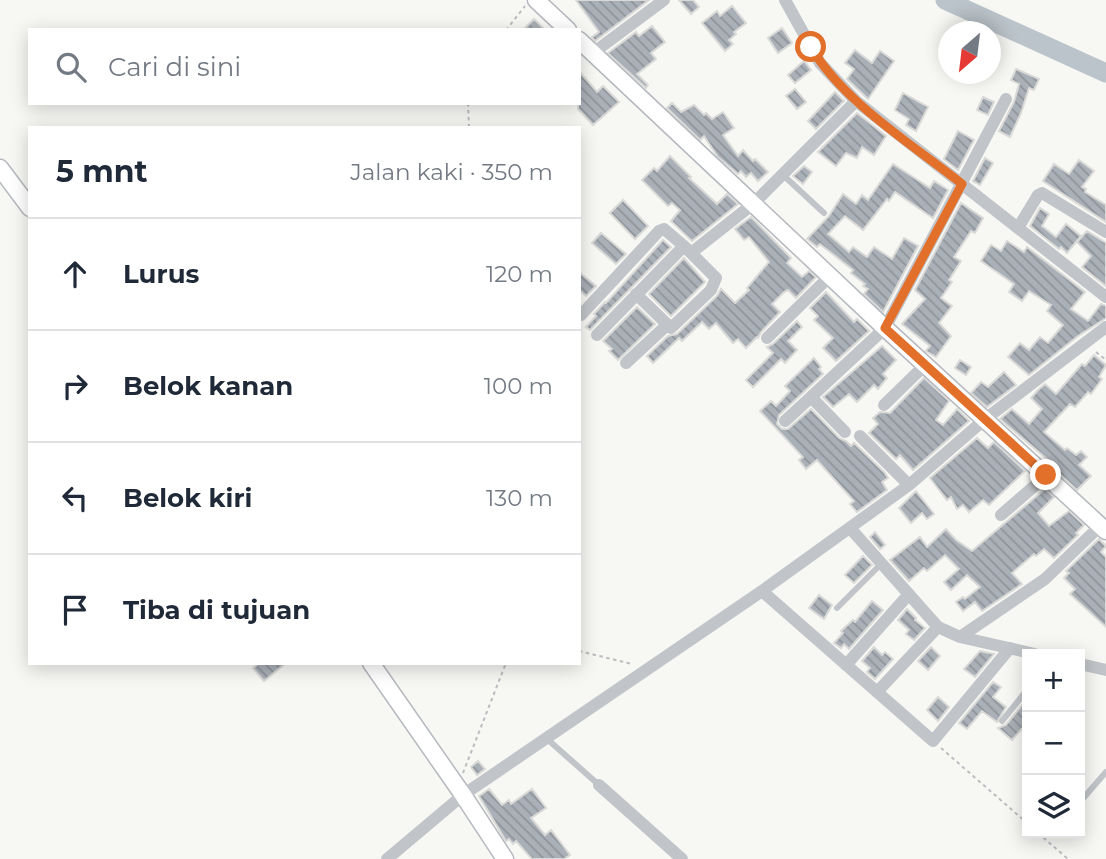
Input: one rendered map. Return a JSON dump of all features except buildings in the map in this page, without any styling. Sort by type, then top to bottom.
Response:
[{"type":"street","points":[[536,0],[566,28]]},
{"type":"street","points":[[593,53],[664,0]]},
{"type":"street","points":[[785,0],[820,63],[856,101],[1106,298]]},
{"type":"street","points":[[581,42],[885,328],[1103,528],[1045,579],[960,637]]},
{"type":"street","points":[[785,421],[885,328],[1006,99]]},
{"type":"street","points":[[597,335],[636,294],[688,250],[753,204],[856,101]]},
{"type":"street","points":[[0,168],[28,205]]},
{"type":"street","points":[[1018,228],[1038,195],[1042,193],[1106,232]]},
{"type":"street","points":[[581,315],[659,231],[664,229],[716,278],[715,284],[673,327],[667,325],[636,294]]},
{"type":"street","points":[[767,338],[830,276]]},
{"type":"street","points":[[626,363],[667,325]]},
{"type":"street","points":[[387,859],[460,791],[546,738],[850,528],[909,485],[984,420],[1106,327]]},
{"type":"street","points":[[884,405],[926,364]]},
{"type":"street","points":[[811,397],[845,432]]},
{"type":"street","points":[[860,436],[909,485]]},
{"type":"street","points":[[1001,515],[1046,475]]},
{"type":"street","points":[[850,528],[938,627],[960,637],[1022,651]]},
{"type":"street","points":[[762,591],[933,741],[1010,648]]},
{"type":"street","points":[[846,665],[909,594]]},
{"type":"street","points":[[877,692],[938,627]]},
{"type":"street","points":[[371,665],[505,859]]},
{"type":"street","points":[[1085,665],[1106,670]]},
{"type":"street","points":[[599,785],[682,859]]},
{"type":"lane","points":[[782,173],[824,213]]},
{"type":"lane","points":[[837,608],[881,564]]},
{"type":"lane","points":[[1002,721],[1022,696]]},
{"type":"lane","points":[[546,738],[599,785]]},
{"type":"lane","points":[[1085,796],[1106,772]]},
{"type":"path","points":[[508,28],[530,0]]},
{"type":"path","points":[[468,105],[469,126]]},
{"type":"path","points":[[1085,343],[1106,360]]},
{"type":"path","points":[[581,652],[647,668]]},
{"type":"path","points":[[460,791],[505,665]]},
{"type":"path","points":[[933,741],[1022,819]]},
{"type":"path","points":[[1044,838],[1068,859]]},
{"type":"waterway","points":[[945,0],[1106,73]]},
{"type":"route","points":[[811,47],[820,63],[856,101],[962,184],[885,328],[1046,475]]}]
